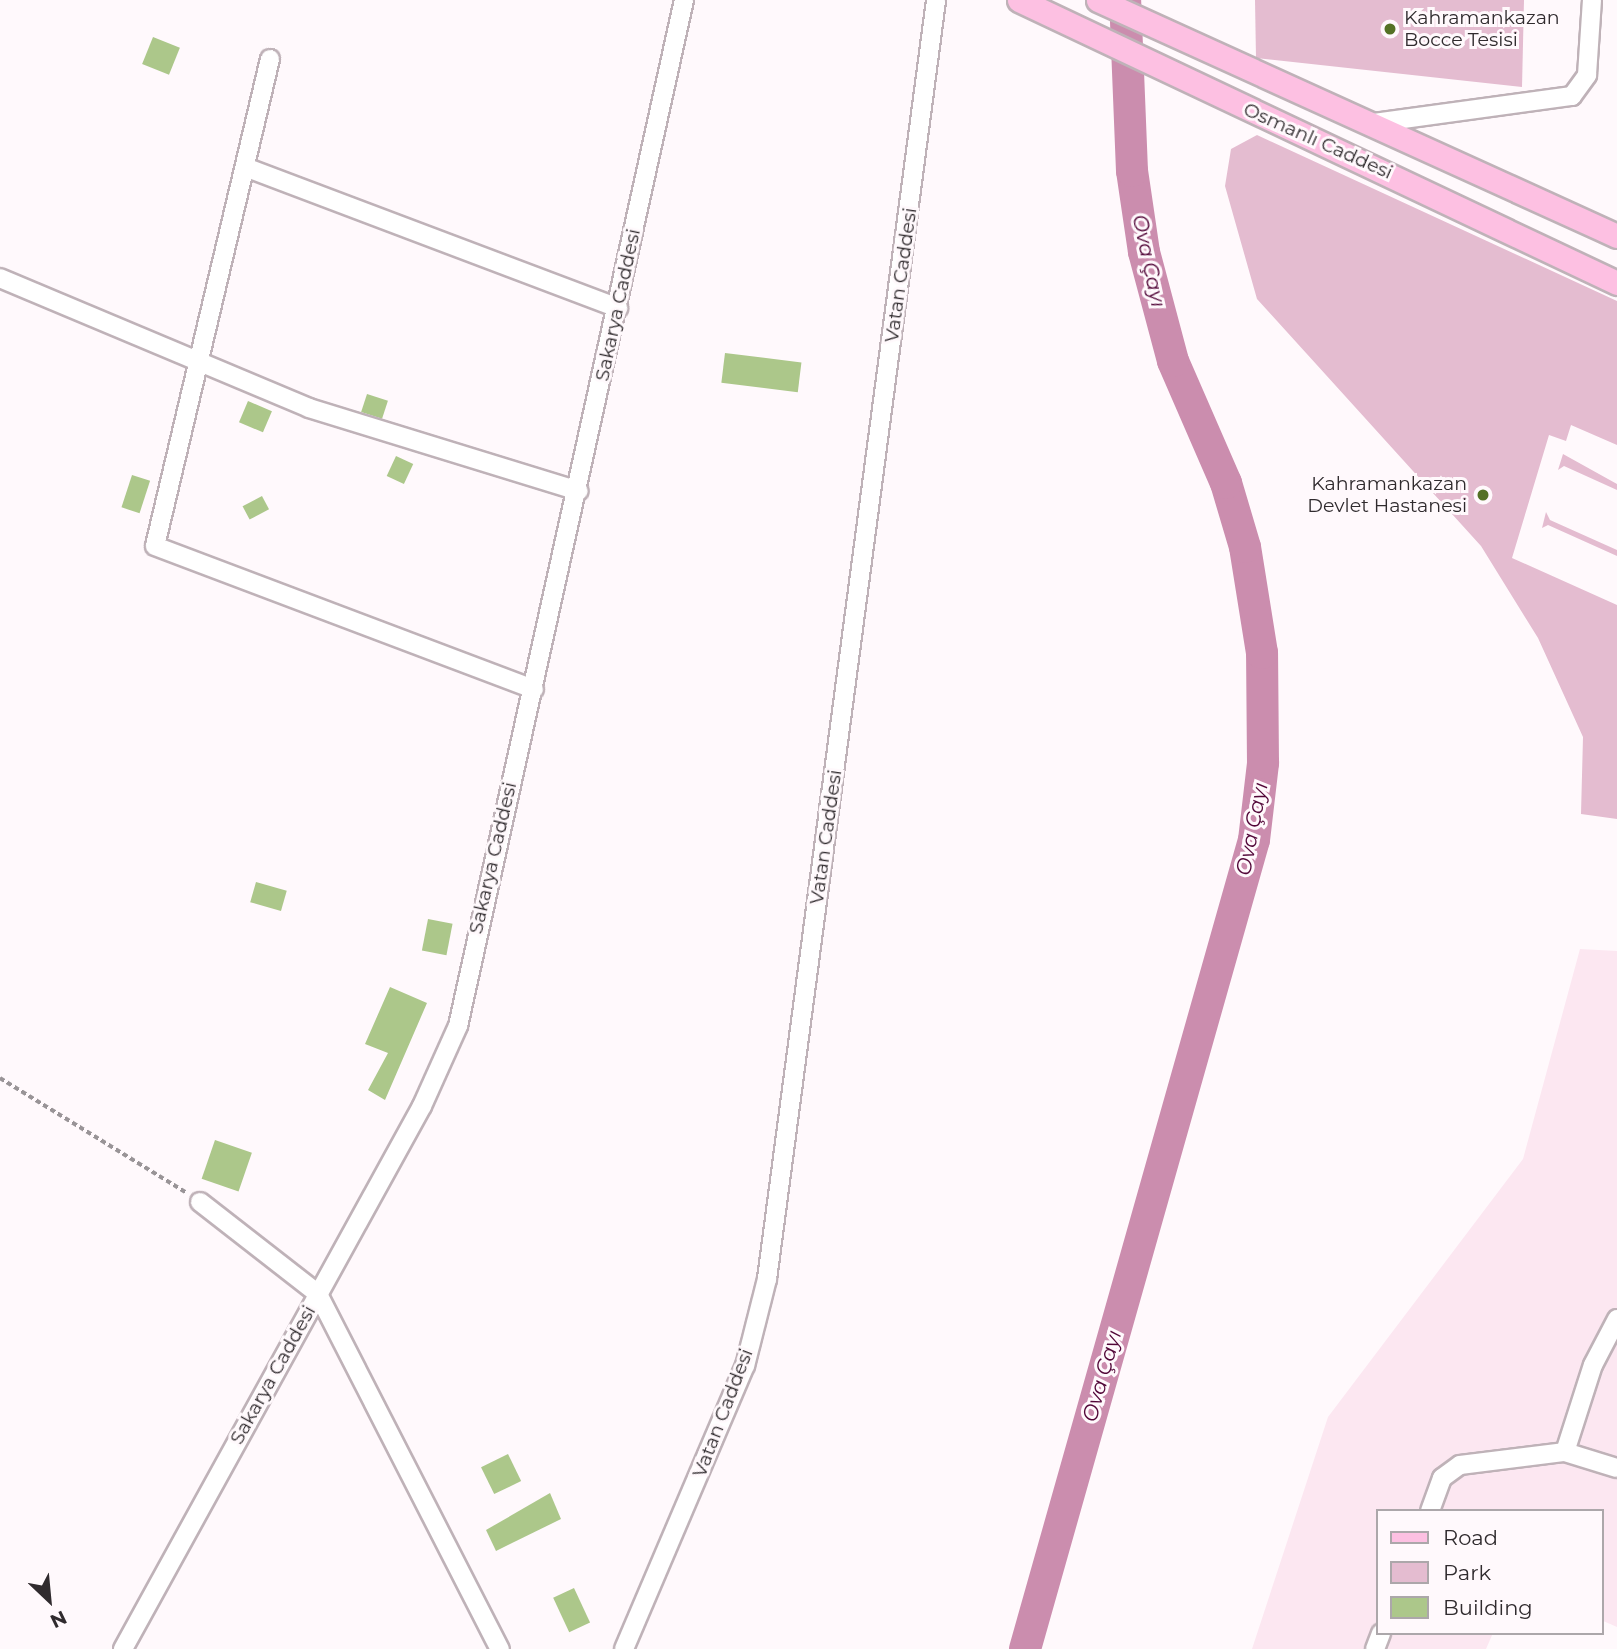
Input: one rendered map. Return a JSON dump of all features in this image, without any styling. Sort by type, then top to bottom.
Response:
[{"type":"main road","name":"Osmanlı Caddesi","points":[[1019,0],[1082,34],[1617,283]]},
{"type":"main road","name":"Osmanlı Caddesi","points":[[1098,0],[1374,123],[1617,236]]},
{"type":"street","name":"Sakarya Caddesi","points":[[123,1649],[422,1106],[458,1026],[483,889],[534,689],[579,491],[684,0]]},
{"type":"street","name":"Vatan Caddesi","points":[[624,1649],[745,1366],[767,1279],[936,0]]},
{"type":"street","points":[[1374,123],[1572,96],[1587,75],[1592,0]]},
{"type":"street","points":[[270,59],[155,546],[534,689]]},
{"type":"street","points":[[244,167],[618,308]]},
{"type":"street","points":[[0,278],[309,408],[579,491]]},
{"type":"street","points":[[200,1202],[318,1294],[500,1649]]},
{"type":"street","points":[[1565,1452],[1589,1375],[1617,1319]]},
{"type":"street","points":[[1431,1509],[1442,1478],[1460,1465],[1565,1452],[1617,1468]]},
{"type":"path","points":[[0,1078],[200,1202]]},
{"type":"shaded area","points":[[1580,949],[1617,951],[1617,1627],[1603,1621],[1603,1509],[1376,1509],[1376,1635],[1492,1635],[1486,1649],[1252,1649],[1328,1417],[1523,1159]]},
{"type":"green space","name":"Kahramankazan Bocce Tesisi","points":[[1255,0],[1524,0],[1522,87],[1256,58]]},
{"type":"green space","name":"Kahramankazan Devlet Hastanesi","points":[[1257,135],[1617,301],[1617,445],[1571,425],[1566,441],[1549,435],[1512,558],[1617,605],[1617,819],[1581,814],[1583,737],[1538,638],[1481,546],[1257,299],[1225,186],[1231,149]]},
{"type":"green space","points":[[1563,454],[1617,484],[1617,490],[1564,466],[1558,470]]},
{"type":"green space","points":[[1546,512],[1550,520],[1617,550],[1617,556],[1548,525],[1542,528]]},
{"type":"building","points":[[153,37],[180,48],[169,75],[142,64]]},
{"type":"building","points":[[725,353],[801,362],[798,392],[721,383]]},
{"type":"building","points":[[367,394],[388,401],[382,419],[361,412]]},
{"type":"building","points":[[248,401],[272,411],[263,432],[239,422]]},
{"type":"building","points":[[396,456],[413,464],[404,484],[387,476]]},
{"type":"building","points":[[132,475],[150,481],[140,513],[121,507]]},
{"type":"building","points":[[262,496],[269,509],[250,520],[243,506]]},
{"type":"building","points":[[256,882],[287,891],[281,911],[250,902]]},
{"type":"building","points":[[428,919],[453,924],[446,955],[422,950]]},
{"type":"building","points":[[390,987],[427,1003],[385,1100],[368,1090],[388,1053],[365,1044]]},
{"type":"building","points":[[215,1140],[252,1153],[239,1191],[202,1179]]},
{"type":"building","points":[[508,1454],[521,1481],[494,1494],[481,1467]]},
{"type":"building","points":[[550,1493],[561,1519],[496,1551],[486,1530]]},
{"type":"building","points":[[574,1588],[590,1622],[569,1632],[553,1598]]},
{"type":"waterway","name":"Ova Çayı","points":[[1025,1649],[1254,840],[1263,763],[1262,653],[1245,547],[1226,483],[1173,361],[1144,252],[1132,171],[1125,0]]},
{"type":"place","name":"Kahramankazan Bocce Tesisi","points":[[1390,29]]},
{"type":"place","name":"Kahramankazan Devlet Hastanesi","points":[[1483,495]]}]
